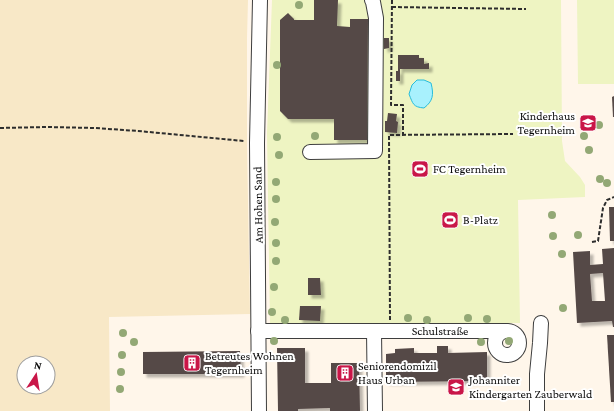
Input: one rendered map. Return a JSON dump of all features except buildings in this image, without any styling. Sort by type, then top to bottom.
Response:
[{"type":"street","name":"Am Hohen Sand","points":[[259,411],[257,143],[260,0]]},
{"type":"street","points":[[310,152],[375,151],[376,18],[374,2],[372,0]]},
{"type":"street","points":[[537,411],[537,374],[541,323]]},
{"type":"street","name":"Schulstraße","points":[[258,331],[506,331]]},
{"type":"street","points":[[374,331],[375,411]]},
{"type":"street","points":[[506,331],[515,334],[518,340],[518,347],[512,354],[503,354],[496,348],[496,339],[502,332],[506,331]]},
{"type":"street","points":[[518,340],[540,343]]},
{"type":"path","points":[[392,0],[391,105],[403,105],[403,135]]},
{"type":"path","points":[[392,7],[526,9]]},
{"type":"path","points":[[0,128],[46,127],[109,129],[257,143]]},
{"type":"path","points":[[390,314],[389,135],[513,134]]},
{"type":"path","points":[[592,242],[598,241],[602,208],[607,200],[614,197]]},
{"type":"shaded area","points":[[0,0],[248,0],[247,146],[250,314],[109,317],[110,411],[0,411]]},
{"type":"green space","name":"FC Tegernheim","points":[[272,0],[561,0],[562,141],[565,161],[580,177],[585,185],[585,197],[518,200],[520,323],[270,324],[267,133]]},
{"type":"green space","points":[[577,0],[614,0],[614,84],[578,84]]},
{"type":"water","points":[[417,80],[424,80],[431,83],[432,97],[424,108],[418,107],[414,104],[409,94],[412,85]]},
{"type":"place","name":"Kinderhaus Tegernheim","points":[[588,123]]},
{"type":"place","name":"FC Tegernheim","points":[[420,169]]},
{"type":"place","name":"B-Platz","points":[[450,220]]},
{"type":"place","name":"Betreutes Wohnen Tegernheim","points":[[192,363]]},
{"type":"place","name":"Seniorendomizil Haus Urban","points":[[345,373]]},
{"type":"place","name":"Johanniter Kindergarten Zauberwald","points":[[456,387]]}]
